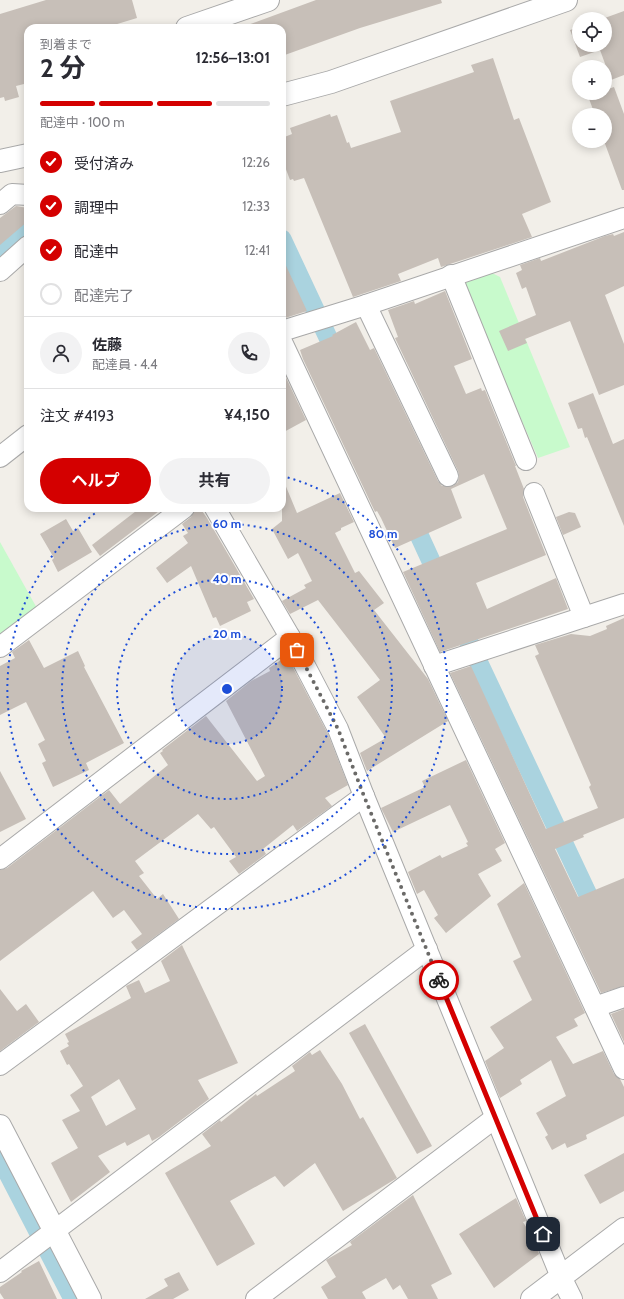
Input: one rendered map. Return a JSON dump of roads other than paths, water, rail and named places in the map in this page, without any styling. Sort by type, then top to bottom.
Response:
[{"type":"street","points":[[199,24],[268,0]]},
{"type":"street","points":[[286,94],[331,82],[566,0]]},
{"type":"street","points":[[0,161],[24,156]]},
{"type":"street","points":[[0,204],[12,194],[24,195]]},
{"type":"street","points":[[286,331],[624,218]]},
{"type":"street","points":[[0,271],[24,250]]},
{"type":"street","points":[[451,275],[526,460]]},
{"type":"street","points":[[366,305],[448,476]]},
{"type":"street","points":[[286,351],[624,1069]]},
{"type":"street","points":[[0,457],[24,438]]},
{"type":"street","points":[[534,494],[584,617]]},
{"type":"street","points":[[0,647],[179,512]]},
{"type":"street","points":[[217,512],[290,637],[338,729],[560,1277],[572,1299]]},
{"type":"street","points":[[434,666],[624,604]]},
{"type":"street","points":[[0,859],[290,637]]},
{"type":"street","points":[[0,1065],[364,796]]},
{"type":"street","points":[[0,1272],[427,949]]},
{"type":"street","points":[[595,1008],[624,997]]},
{"type":"street","points":[[256,1299],[495,1118]]},
{"type":"street","points":[[0,1126],[90,1299]]},
{"type":"street","points":[[532,1299],[624,1229]]},
{"type":"waterway","points":[[0,255],[24,234]]},
{"type":"waterway","points":[[286,248],[339,361]]},
{"type":"waterway","points":[[409,513],[442,585]]},
{"type":"waterway","points":[[468,640],[598,916]]},
{"type":"waterway","points":[[0,1158],[73,1299]]}]
